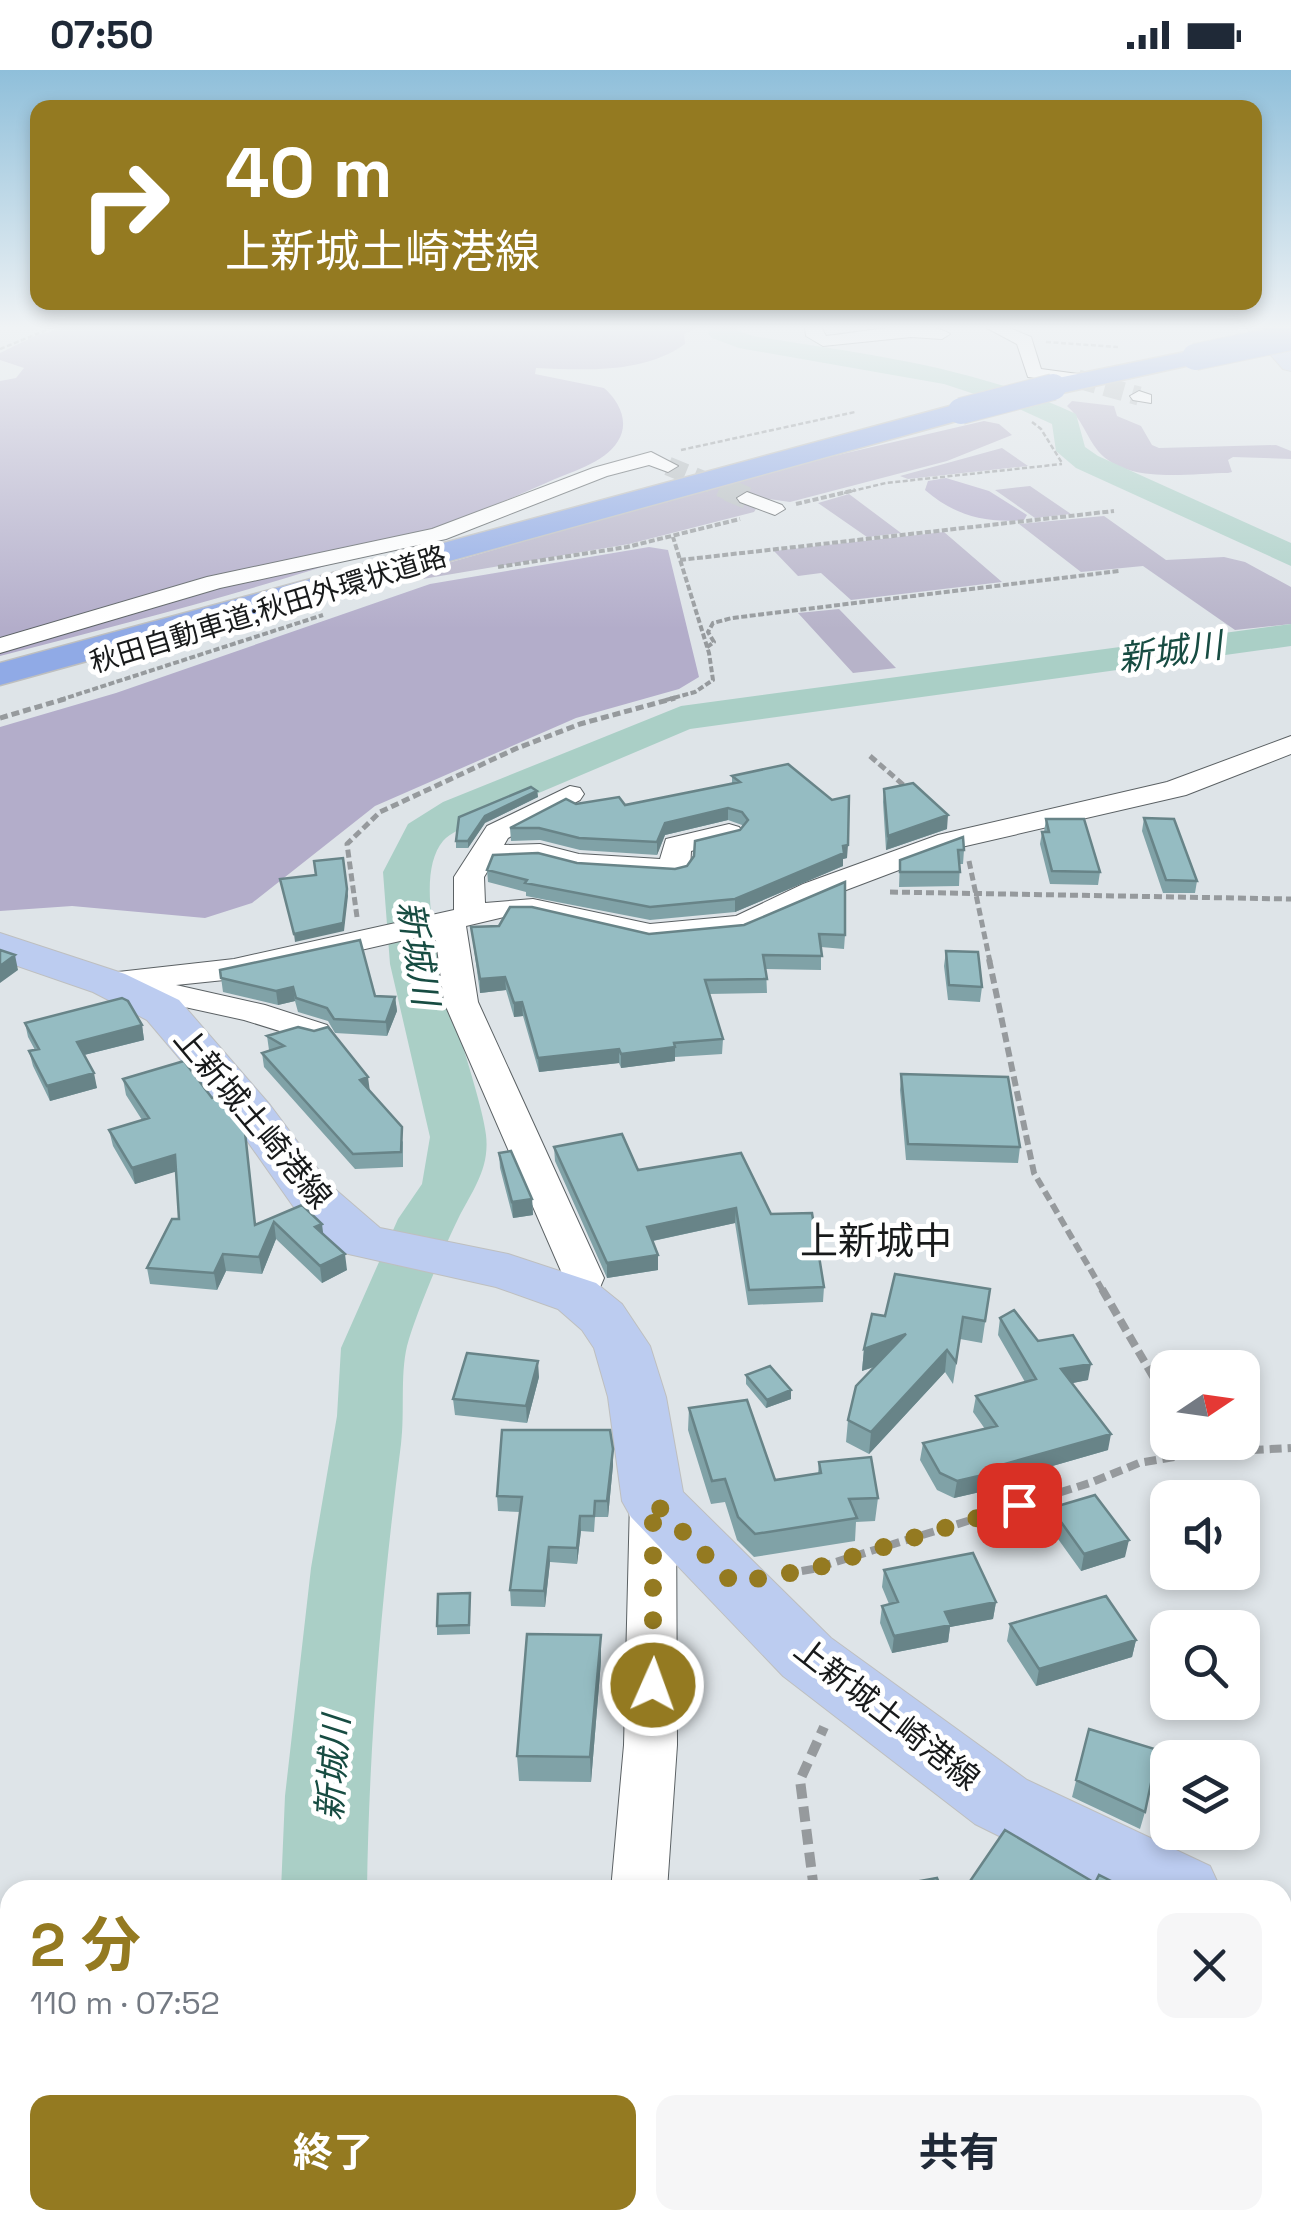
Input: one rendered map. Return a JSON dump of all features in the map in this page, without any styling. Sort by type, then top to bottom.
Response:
[{"type":"highway","name":"秋田自動車道;秋田外環状道路","points":[[0,674],[898,428]]},
{"type":"highway","name":"秋田自動車道;秋田外環状道路","points":[[0,690],[535,527]]},
{"type":"main road","name":"上新城土崎港線","points":[[0,946],[109,983],[163,1010],[253,1114],[311,1195],[363,1242],[508,1272],[577,1296],[602,1317],[622,1346],[637,1397],[653,1501],[733,1583],[807,1656],[1001,1802],[1162,1880]]},
{"type":"street","points":[[0,646],[215,582],[438,534],[617,467],[651,458],[668,466]]},
{"type":"street","points":[[747,498],[775,509]]},
{"type":"street","points":[[109,983],[234,969],[504,908],[532,908],[650,934],[742,924],[814,891],[962,837],[1089,812],[1176,789],[1291,744]]},
{"type":"street","points":[[570,794],[496,832],[470,877],[451,922],[462,1002],[584,1278],[577,1296]]},
{"type":"street","points":[[483,855],[540,853],[578,862],[675,869],[676,845],[729,833]]},
{"type":"street","points":[[109,983],[253,1012],[315,1032]]},
{"type":"street","points":[[640,1880],[654,1646],[653,1501]]},
{"type":"path","points":[[492,568],[673,537],[886,483],[1062,464]]},
{"type":"path","points":[[680,560],[1114,511]]},
{"type":"path","points":[[366,941],[347,844],[380,812],[531,743],[580,724],[694,692],[713,680],[707,647],[673,537]]},
{"type":"path","points":[[707,647],[714,642],[708,632],[713,623],[732,618],[1119,571]]},
{"type":"path","points":[[0,718],[326,614]]},
{"type":"path","points":[[870,756],[962,837],[977,892],[1034,1173],[1150,1371]]},
{"type":"path","points":[[886,892],[1291,899]]},
{"type":"path","points":[[1260,1450],[1291,1448]]},
{"type":"path","points":[[733,1583],[813,1569],[1156,1460]]},
{"type":"path","points":[[813,1880],[800,1780],[844,1685]]},
{"type":"shaded area","points":[[0,428],[623,428],[612,449],[585,466],[413,536],[208,601],[0,656]]},
{"type":"shaded area","points":[[955,428],[1003,428],[1012,435],[947,461],[790,502],[762,498],[747,504],[756,509],[754,512],[629,544],[393,584],[385,581],[769,471]]},
{"type":"shaded area","points":[[1083,428],[1142,428],[1152,445],[1159,448],[1276,445],[1291,451],[1291,459],[1233,457],[1228,460],[1232,472],[1228,473],[1159,475],[1125,469],[1098,451]]},
{"type":"shaded area","points":[[1002,448],[1028,466],[908,479],[900,476]]},
{"type":"shaded area","points":[[946,478],[989,491],[1027,515],[1024,520],[996,520],[959,512],[925,490],[928,481]]},
{"type":"shaded area","points":[[1030,486],[1071,514],[1035,518],[995,490]]},
{"type":"shaded area","points":[[849,494],[901,533],[867,537],[818,503]]},
{"type":"shaded area","points":[[1104,516],[1166,560],[1224,557],[1245,562],[1291,587],[1291,624],[1235,630],[1143,566],[1081,572],[1019,524]]},
{"type":"shaded area","points":[[944,532],[1002,582],[851,600],[821,573],[798,576],[774,551]]},
{"type":"shaded area","points":[[649,547],[668,550],[699,677],[679,689],[576,718],[375,806],[252,903],[205,918],[72,906],[0,911],[0,727],[116,693],[430,584]]},
{"type":"shaded area","points":[[839,609],[896,668],[853,673],[798,613]]},
{"type":"building","points":[[788,764],[832,800],[849,796],[848,845],[843,846],[844,853],[735,899],[650,907],[525,883],[527,880],[487,870],[493,855],[538,853],[577,863],[675,869],[687,866],[694,856],[695,841],[740,830],[748,820],[742,812],[728,808],[665,823],[657,842],[579,838],[539,828],[510,828],[566,799],[576,804],[619,797],[625,805],[740,782],[732,776]]},
{"type":"building","points":[[913,783],[948,815],[888,836],[884,789]]},
{"type":"building","points":[[531,787],[537,791],[485,816],[468,841],[456,841],[459,817]]},
{"type":"building","points":[[1144,818],[1174,819],[1197,881],[1166,880]]},
{"type":"building","points":[[1046,819],[1084,819],[1100,872],[1052,871],[1042,832],[1049,832]]},
{"type":"building","points":[[963,837],[964,850],[958,850],[960,872],[900,872],[900,860]]},
{"type":"building","points":[[343,858],[347,889],[343,923],[294,934],[280,879],[316,875],[314,861]]},
{"type":"building","points":[[845,882],[845,935],[819,934],[822,956],[763,955],[767,979],[705,980],[723,1039],[674,1043],[675,1047],[621,1054],[619,1049],[538,1058],[522,1002],[514,1003],[505,977],[480,979],[471,927],[499,926],[510,907],[532,907],[649,934],[744,925]]},
{"type":"building","points":[[360,940],[375,996],[395,997],[386,1022],[334,1019],[327,1008],[296,998],[293,987],[276,991],[221,978],[220,970]]},
{"type":"building","points":[[0,950],[15,955],[0,966]]},
{"type":"building","points":[[946,951],[978,952],[982,987],[949,985]]},
{"type":"building","points":[[122,998],[128,1001],[142,1025],[77,1042],[94,1073],[47,1086],[29,1051],[39,1049],[25,1023]]},
{"type":"building","points":[[298,1027],[314,1031],[328,1027],[368,1077],[360,1080],[402,1127],[401,1152],[353,1154],[262,1053],[284,1046],[267,1036]]},
{"type":"building","points":[[184,1061],[245,1132],[255,1225],[302,1205],[322,1224],[315,1227],[345,1254],[320,1266],[274,1222],[259,1257],[223,1254],[214,1273],[147,1268],[172,1219],[179,1219],[175,1155],[132,1168],[109,1130],[149,1118],[123,1079]]},
{"type":"building","points":[[901,1074],[1008,1077],[1020,1147],[908,1144]]},
{"type":"building","points":[[622,1134],[638,1170],[741,1153],[771,1214],[812,1213],[824,1287],[749,1290],[736,1208],[647,1227],[658,1255],[607,1263],[554,1147]]},
{"type":"building","points":[[511,1151],[532,1199],[512,1202],[499,1153]]},
{"type":"building","points":[[895,1274],[990,1289],[985,1321],[963,1317],[956,1362],[947,1350],[871,1432],[848,1420],[856,1386],[906,1334],[864,1349],[872,1314],[885,1316]]},
{"type":"building","points":[[1014,1310],[1038,1341],[1073,1335],[1091,1364],[1061,1369],[1111,1434],[1005,1464],[1009,1469],[957,1481],[940,1473],[923,1443],[997,1426],[976,1396],[1036,1379],[1000,1318]]},
{"type":"building","points":[[467,1353],[538,1361],[526,1406],[453,1399]]},
{"type":"building","points":[[770,1366],[791,1390],[767,1400],[746,1375]]},
{"type":"building","points":[[747,1400],[775,1480],[821,1473],[819,1462],[871,1457],[878,1498],[849,1499],[857,1518],[755,1534],[738,1517],[725,1479],[712,1481],[689,1408]]},
{"type":"building","points":[[502,1430],[610,1430],[613,1449],[607,1501],[595,1501],[594,1516],[580,1516],[577,1548],[549,1547],[544,1591],[510,1590],[522,1497],[497,1496]]},
{"type":"building","points":[[1095,1495],[1129,1540],[1084,1554],[1051,1508]]},
{"type":"building","points":[[973,1553],[996,1602],[945,1612],[951,1625],[894,1636],[882,1606],[898,1602],[884,1570]]},
{"type":"building","points":[[470,1593],[469,1625],[437,1626],[438,1594]]},
{"type":"building","points":[[1106,1596],[1136,1640],[1039,1669],[1010,1624]]},
{"type":"building","points":[[527,1634],[601,1635],[590,1757],[517,1756]]},
{"type":"building","points":[[1089,1729],[1150,1748],[1150,1788],[1145,1812],[1076,1780]]},
{"type":"building","points":[[1005,1830],[1090,1880],[971,1880]]},
{"type":"waterway","name":"新城川","points":[[1067,428],[1071,451],[1087,462],[1291,556]]},
{"type":"waterway","name":"新城川","points":[[324,1880],[327,1796],[348,1568],[371,1416],[374,1348],[428,1219],[451,1184],[458,1137],[415,964],[407,902],[406,872],[424,834],[459,811],[681,718],[1291,635]]},
{"type":"tunnel","points":[[668,466],[734,493]]},
{"type":"tunnel","points":[[728,490],[747,498]]},
{"type":"district","name":"上新城中","points":[[876,1241]]},
{"type":"route","points":[[653,1685],[653,1501],[733,1583],[813,1569],[1019,1505]]}]
